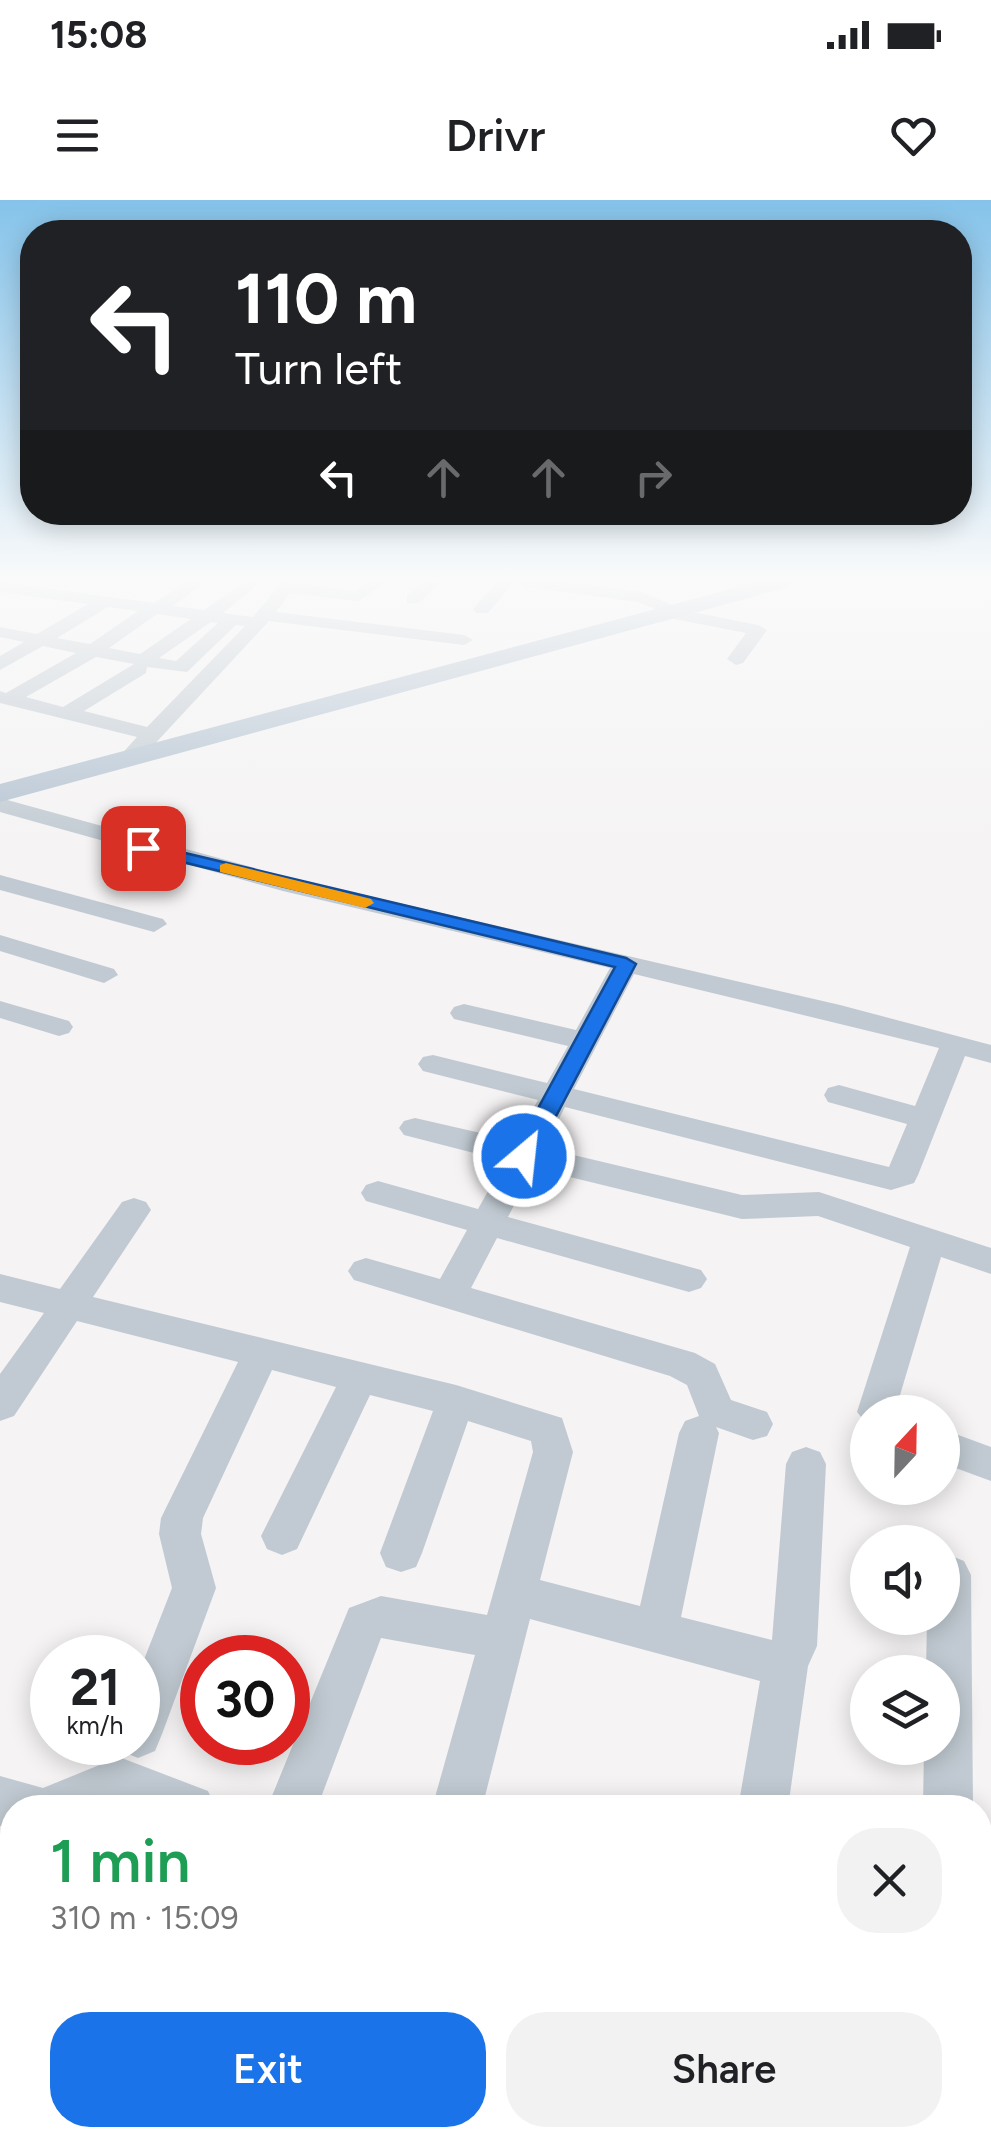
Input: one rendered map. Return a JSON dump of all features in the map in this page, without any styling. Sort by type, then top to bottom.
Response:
[{"type":"main road","points":[[0,778],[425,673]]},
{"type":"main road","points":[[0,792],[148,744]]},
{"type":"street","points":[[5,698],[52,673]]},
{"type":"street","points":[[67,713],[129,673]]},
{"type":"street","points":[[5,698],[67,713],[148,744],[216,673]]},
{"type":"street","points":[[0,805],[107,838],[626,964],[889,1023],[991,1054]]},
{"type":"street","points":[[0,882],[154,924]]},
{"type":"street","points":[[0,943],[104,975]]},
{"type":"street","points":[[449,1295],[626,964]]},
{"type":"street","points":[[0,1009],[59,1027]]},
{"type":"street","points":[[464,1013],[584,1042]]},
{"type":"street","points":[[433,1064],[891,1179],[902,1175],[956,1044]]},
{"type":"street","points":[[839,1095],[925,1119]]},
{"type":"street","points":[[415,1128],[742,1207],[818,1204],[991,1261]]},
{"type":"street","points":[[378,1193],[689,1279]]},
{"type":"street","points":[[0,1405],[134,1210]]},
{"type":"street","points":[[881,1395],[929,1240]]},
{"type":"street","points":[[366,1271],[682,1364],[702,1375],[716,1411],[752,1424]]},
{"type":"street","points":[[0,1288],[456,1401],[548,1430],[552,1441],[460,1795]]},
{"type":"street","points":[[160,1677],[194,1588],[193,1572],[180,1534],[182,1518],[261,1353]]},
{"type":"street","points":[[282,1536],[360,1377]]},
{"type":"street","points":[[401,1553],[456,1401]]},
{"type":"street","points":[[656,1632],[699,1433]]},
{"type":"street","points":[[960,1453],[991,1464]]},
{"type":"street","points":[[765,1795],[785,1666],[794,1646],[806,1464]]},
{"type":"street","points":[[515,1594],[785,1666]]},
{"type":"street","points":[[297,1795],[365,1623],[381,1617],[502,1639]]},
{"type":"street","points":[[948,1795],[949,1635]]},
{"type":"street","points":[[85,1795],[126,1777],[164,1795]]},
{"type":"slow traffic","points":[[226,868],[365,903]]},
{"type":"route","points":[[143,848],[626,964],[524,1156]]}]
